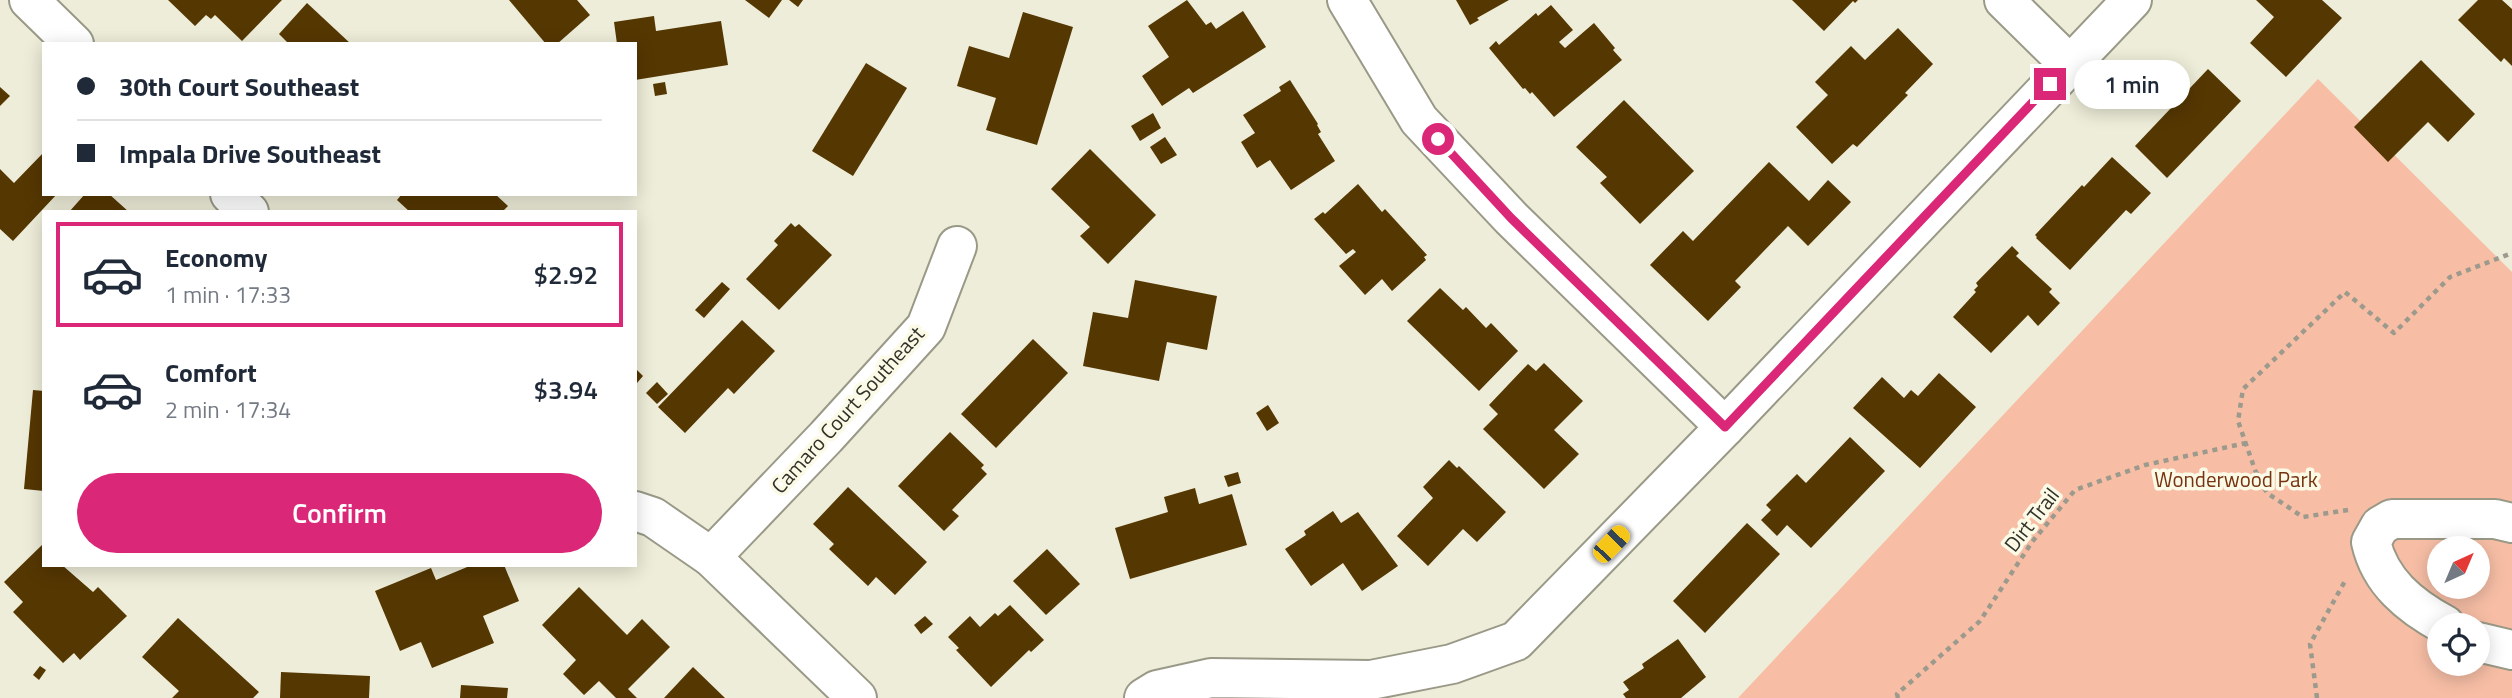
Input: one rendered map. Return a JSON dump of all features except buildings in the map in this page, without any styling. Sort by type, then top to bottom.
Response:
[{"type":"street","points":[[29,0],[72,42]]},
{"type":"street","points":[[1348,0],[1419,120],[1511,218],[1725,427]]},
{"type":"street","points":[[2004,0],[2069,64]]},
{"type":"street","points":[[1144,698],[1157,690],[1211,678],[1371,680],[1452,664],[1516,641],[1725,427],[2132,0]]},
{"type":"street","points":[[232,196],[246,210]]},
{"type":"street","name":"Camaro Court Southeast","points":[[711,557],[926,327],[957,246]]},
{"type":"street","points":[[637,512],[653,517],[711,557],[857,698]]},
{"type":"street","points":[[2427,615],[2400,595],[2374,559],[2363,526],[2380,526],[2392,519],[2495,519],[2512,523]]},
{"type":"street","points":[[2490,645],[2512,650]]},
{"type":"path","points":[[2317,698],[2309,644],[2331,604],[2363,526],[2330,511],[2303,517],[2267,493],[2255,470],[2238,421],[2243,389],[2344,292],[2394,332],[2450,277],[2512,253]]},
{"type":"path","name":"Dirt Trail","points":[[1898,698],[1897,694],[1980,621],[2032,542],[2076,491],[2146,465],[2246,443]]},
{"type":"green space","name":"Wonderwood Park","points":[[2318,79],[2512,272],[2512,698],[1738,698]]},
{"type":"route","points":[[1438,139],[1511,218],[1725,427],[2050,84]]}]
